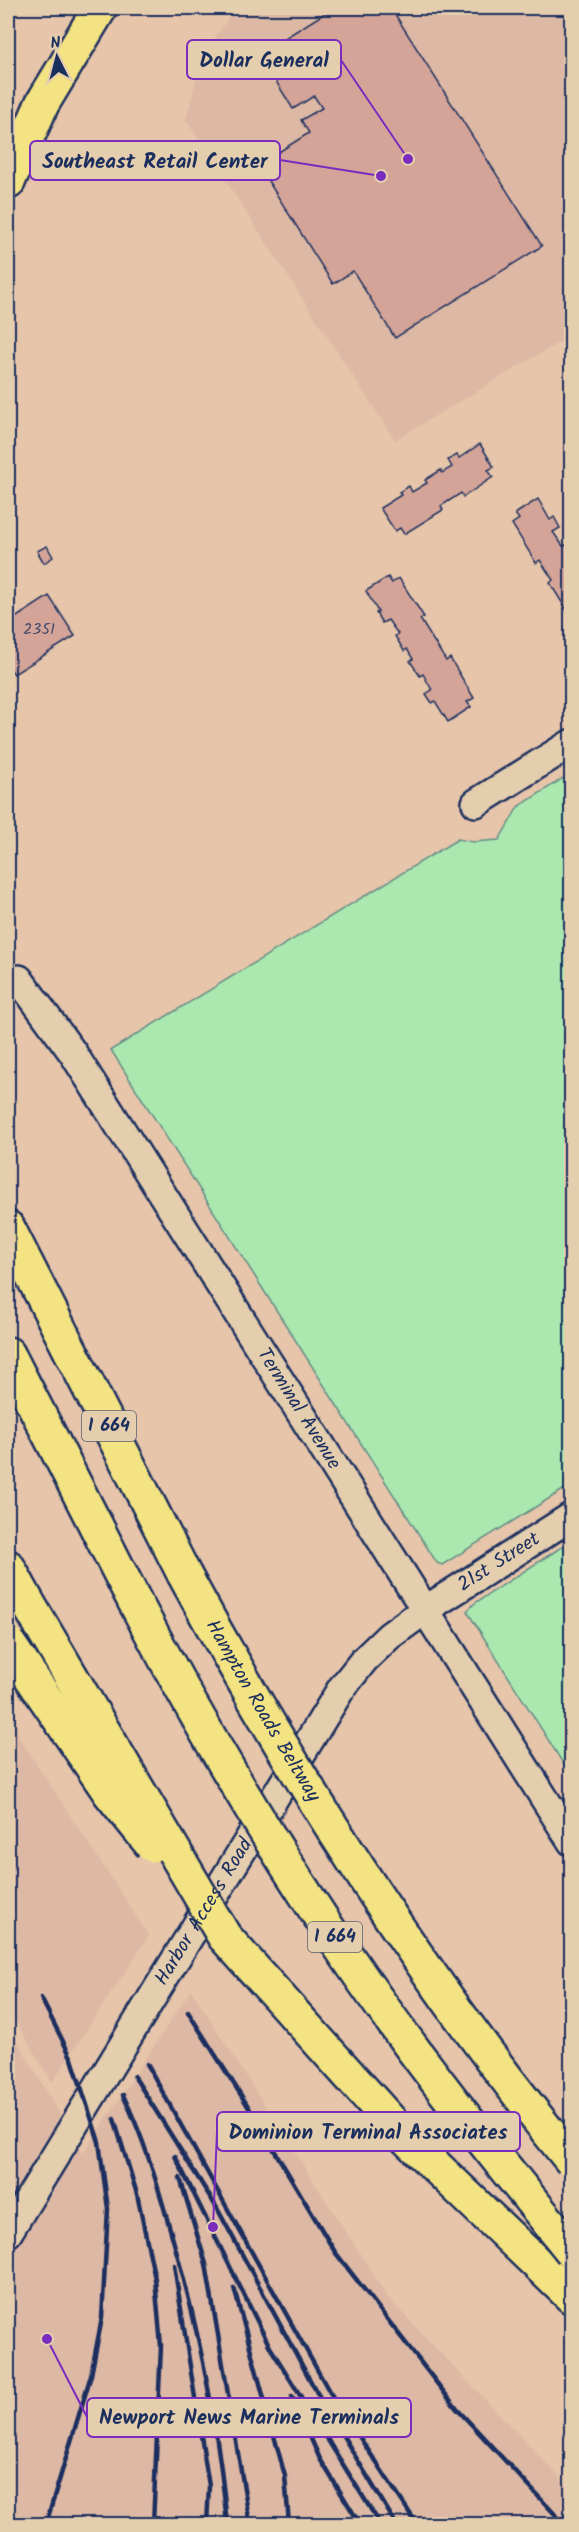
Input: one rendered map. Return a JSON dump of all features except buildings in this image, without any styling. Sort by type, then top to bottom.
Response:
[{"type":"main road","points":[[8,182],[42,104],[100,8]]},
{"type":"main road","points":[[8,1205],[34,1278]]},
{"type":"main road","name":"Hampton Roads Beltway","points":[[8,1228],[184,1574],[306,1790],[359,1872],[452,2007],[572,2161]]},
{"type":"main road","name":"I 664","points":[[8,1354],[134,1600],[224,1763],[342,1949],[454,2103],[572,2250]]},
{"type":"main road","points":[[8,1567],[224,1936]]},
{"type":"main road","points":[[8,1643],[110,1793],[224,1936],[402,2135],[572,2296]]},
{"type":"street","points":[[476,803],[572,743]]},
{"type":"street","name":"Terminal Avenue","points":[[19,979],[73,1053],[572,1842]]},
{"type":"street","name":"21st Street","points":[[425,1610],[572,1516]]},
{"type":"street","name":"Harbor Access Road","points":[[8,2233],[341,1689],[372,1652],[389,1636],[425,1610]]},
{"type":"shaded area","points":[[235,8],[571,8],[571,335],[395,440],[186,120],[202,57]]},
{"type":"shaded area","points":[[8,1688],[15,1700],[18,1736],[149,1936],[52,2082],[8,2008]]},
{"type":"shaded area","points":[[191,1990],[389,2299],[571,2489],[571,2524],[8,2524],[8,2025],[83,2154]]},
{"type":"green space","points":[[571,773],[571,1485],[442,1565],[437,1563],[111,1050],[458,839],[473,842],[499,840],[518,807]]},
{"type":"green space","points":[[571,1541],[571,1776],[467,1611],[475,1603]]},
{"type":"railway","points":[[41,1998],[72,2059],[99,2142],[108,2209],[102,2318],[91,2375],[46,2524]]},
{"type":"railway","points":[[188,2012],[246,2103],[335,2252],[457,2409],[564,2524]]},
{"type":"railway","points":[[147,2064],[329,2391],[417,2524]]},
{"type":"railway","points":[[134,2076],[217,2208],[316,2391],[396,2524]]},
{"type":"railway","points":[[123,2095],[144,2144],[155,2178],[189,2302],[206,2375],[227,2524]]},
{"type":"railway","points":[[114,2119],[137,2194],[155,2279],[161,2346],[153,2524]]},
{"type":"railway","points":[[175,2156],[270,2347],[380,2524]]},
{"type":"railway","points":[[180,2178],[206,2264],[250,2524]]},
{"type":"railway","points":[[174,2265],[209,2486],[207,2524]]},
{"type":"railway","points":[[234,2288],[285,2476],[289,2524]]},
{"type":"railway","points":[[292,2396],[320,2459],[360,2524]]},
{"type":"place","name":"Dollar General","points":[[408,159]]},
{"type":"place","name":"Southeast Retail Center","points":[[381,176]]},
{"type":"place","name":"Dominion Terminal Associates","points":[[213,2227]]},
{"type":"place","name":"Newport News Marine Terminals","points":[[47,2339]]}]
